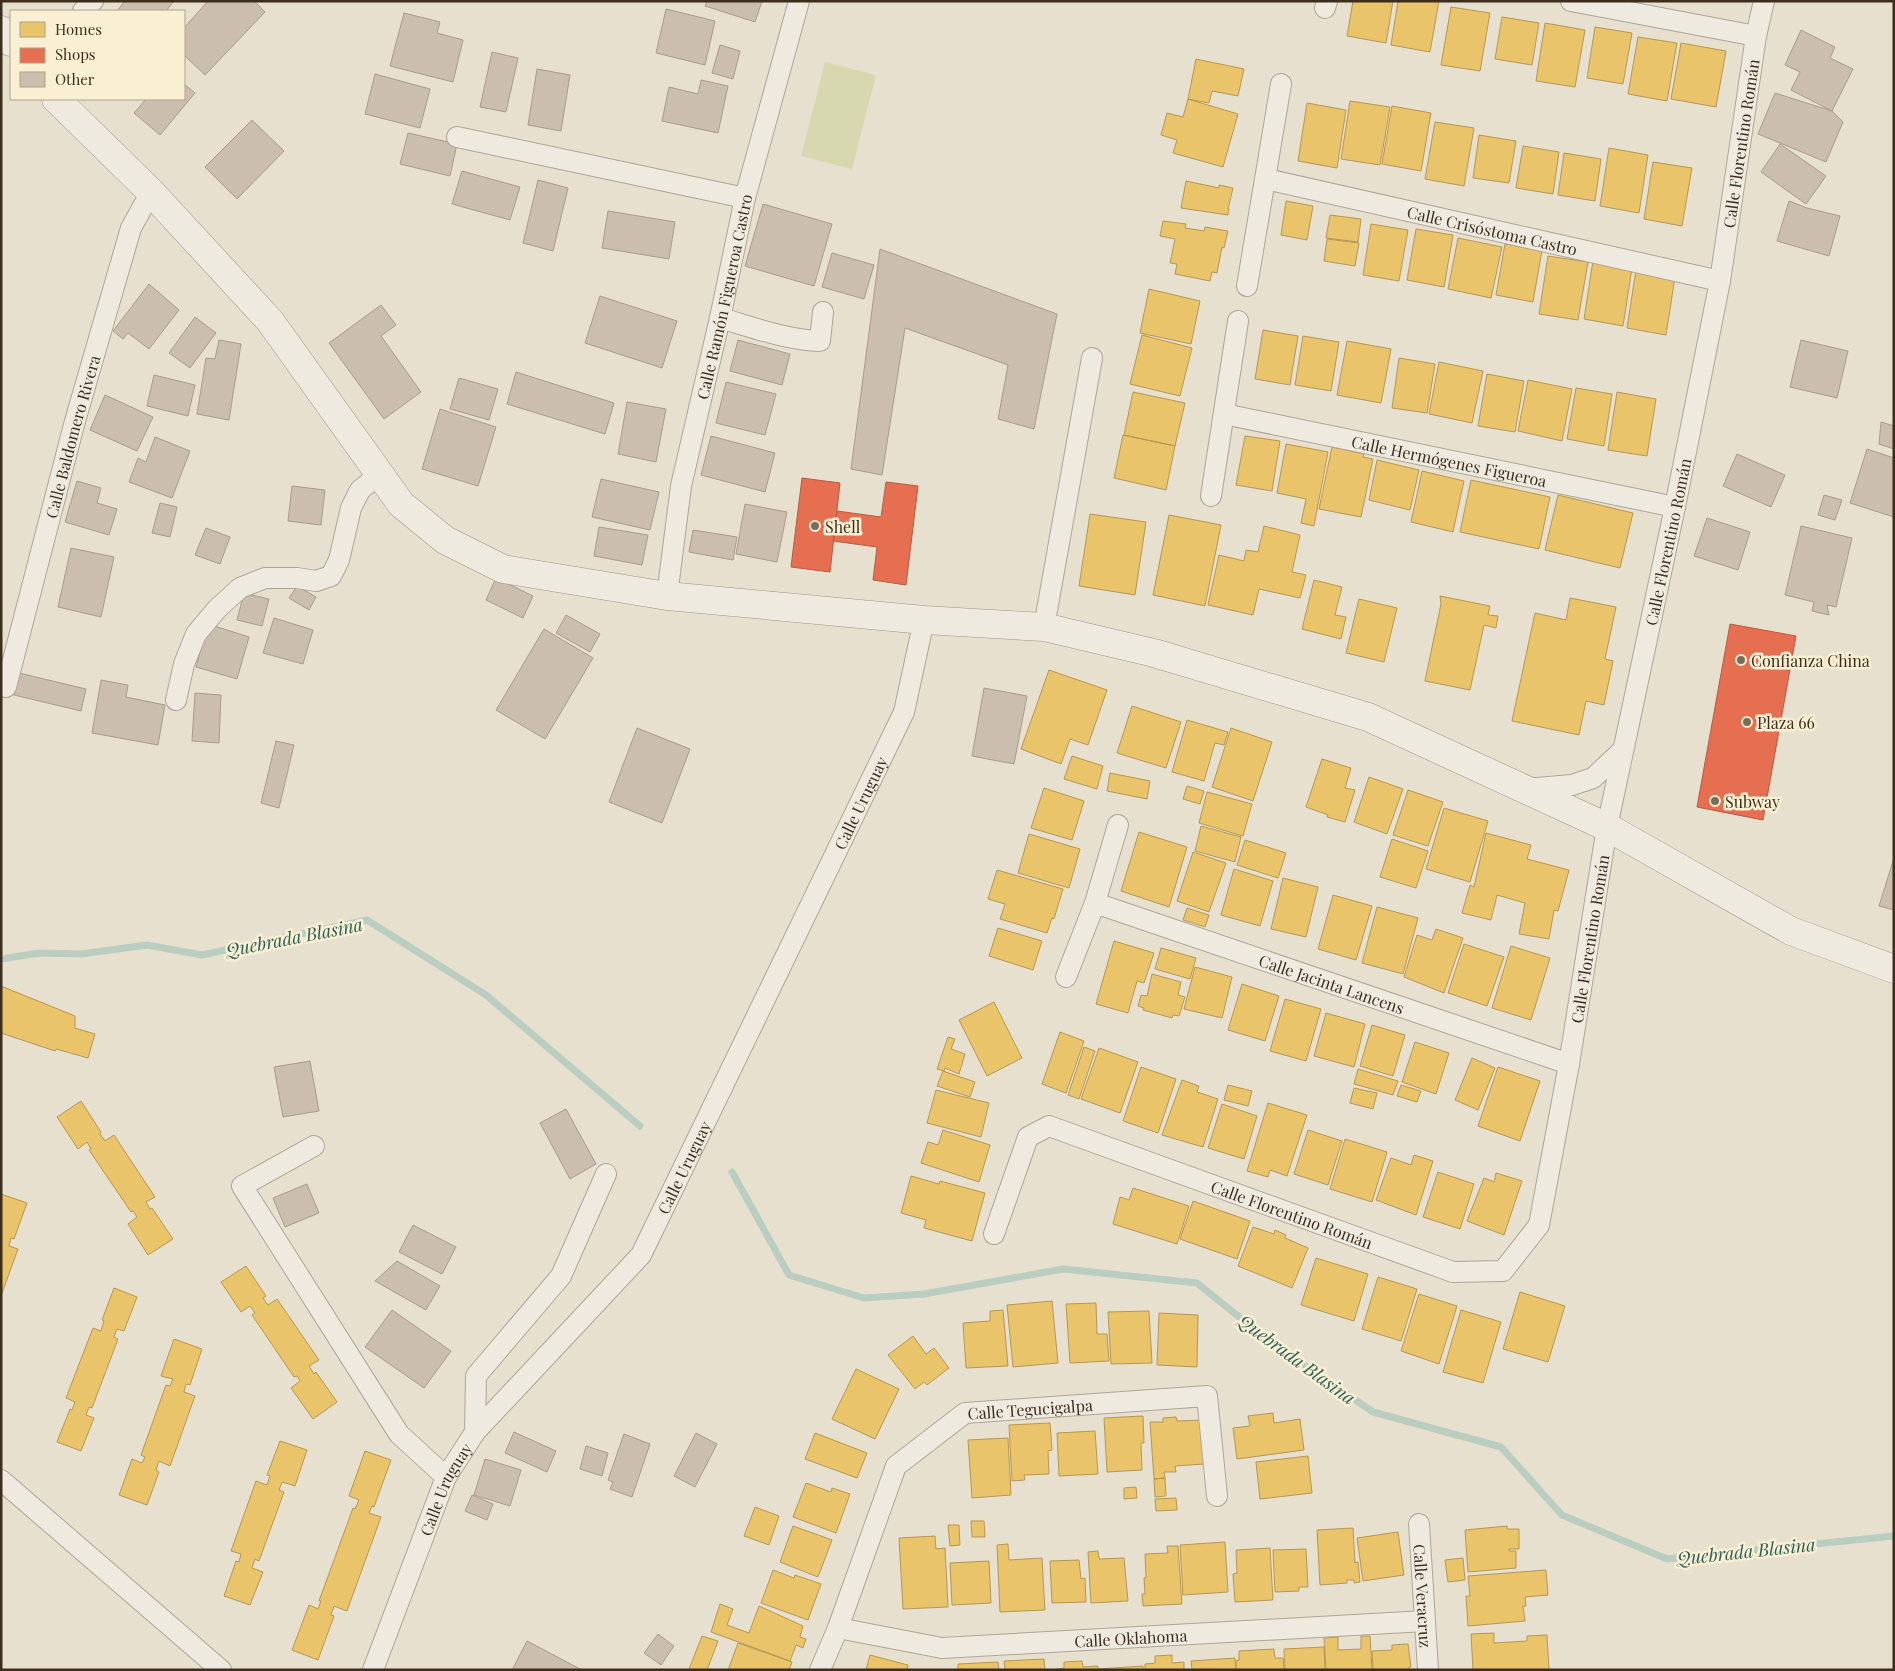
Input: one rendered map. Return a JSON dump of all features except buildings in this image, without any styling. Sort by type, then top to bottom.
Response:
[{"type":"street","name":"Calle Ramón Figueroa Castro","points":[[667,596],[681,486],[720,318],[745,198],[799,1]]},
{"type":"street","points":[[1571,1],[1756,36]]},
{"type":"street","name":"Calle Florentino Román","points":[[994,1234],[1028,1137],[1049,1126],[1453,1272],[1503,1271],[1539,1225],[1569,1064],[1607,827],[1675,507],[1720,281],[1756,36],[1764,1]]},
{"type":"street","points":[[1,30],[10,41]]},
{"type":"street","points":[[1247,286],[1280,84]]},
{"type":"street","points":[[57,100],[151,192],[270,321],[401,504],[445,540],[502,569],[667,596],[924,620],[1044,627],[1154,653],[1368,717],[1607,827],[1791,931],[1894,969]]},
{"type":"street","points":[[457,136],[745,198]]},
{"type":"street","name":"Calle Crisóstoma Castro","points":[[1266,179],[1720,281]]},
{"type":"street","name":"Calle Baldomero Rivera","points":[[6,687],[75,422],[131,228],[151,192]]},
{"type":"street","points":[[720,318],[772,333],[808,341],[820,341],[823,312]]},
{"type":"street","points":[[1211,496],[1238,321]]},
{"type":"street","points":[[1044,627],[1092,358]]},
{"type":"street","name":"Calle Hermógenes Figueroa","points":[[1224,414],[1675,507]]},
{"type":"street","points":[[176,700],[184,664],[196,634],[217,609],[240,588],[265,578],[297,578],[316,581],[331,576],[339,560],[351,508],[360,490],[380,474]]},
{"type":"street","name":"Calle Uruguay","points":[[373,1670],[446,1477],[475,1432],[641,1255],[904,712],[924,620]]},
{"type":"street","points":[[1524,789],[1572,785],[1593,778],[1623,750]]},
{"type":"street","points":[[1066,977],[1095,903],[1118,825]]},
{"type":"street","name":"Calle Jacinta Lancens","points":[[1095,903],[1569,1064]]},
{"type":"street","points":[[314,1146],[242,1186],[399,1434],[446,1477]]},
{"type":"street","points":[[475,1432],[476,1376],[561,1276],[606,1174]]},
{"type":"street","name":"Calle Tegucigalpa","points":[[820,1670],[838,1628],[896,1466],[965,1413],[1207,1396],[1217,1496]]},
{"type":"street","points":[[1,1480],[221,1670]]},
{"type":"street","name":"Calle Veracruz","points":[[1419,1524],[1428,1670]]},
{"type":"street","name":"Calle Oklahoma","points":[[838,1628],[942,1648],[1425,1621]]},
{"type":"green space","points":[[825,62],[876,75],[852,169],[801,156]]},
{"type":"waterway","name":"Quebrada Blasina","points":[[1,959],[39,953],[81,954],[147,945],[202,955],[367,920],[486,995],[640,1126]]},
{"type":"waterway","name":"Quebrada Blasina","points":[[732,1172],[789,1275],[864,1298],[924,1294],[1063,1269],[1197,1283],[1270,1342],[1373,1412],[1501,1447],[1562,1515],[1667,1559],[1894,1536]]},
{"type":"place","name":"Shell","points":[[815,526]]},
{"type":"place","name":"Confianza China","points":[[1741,660]]},
{"type":"place","name":"Plaza 66","points":[[1747,722]]},
{"type":"place","name":"Subway","points":[[1715,801]]}]
